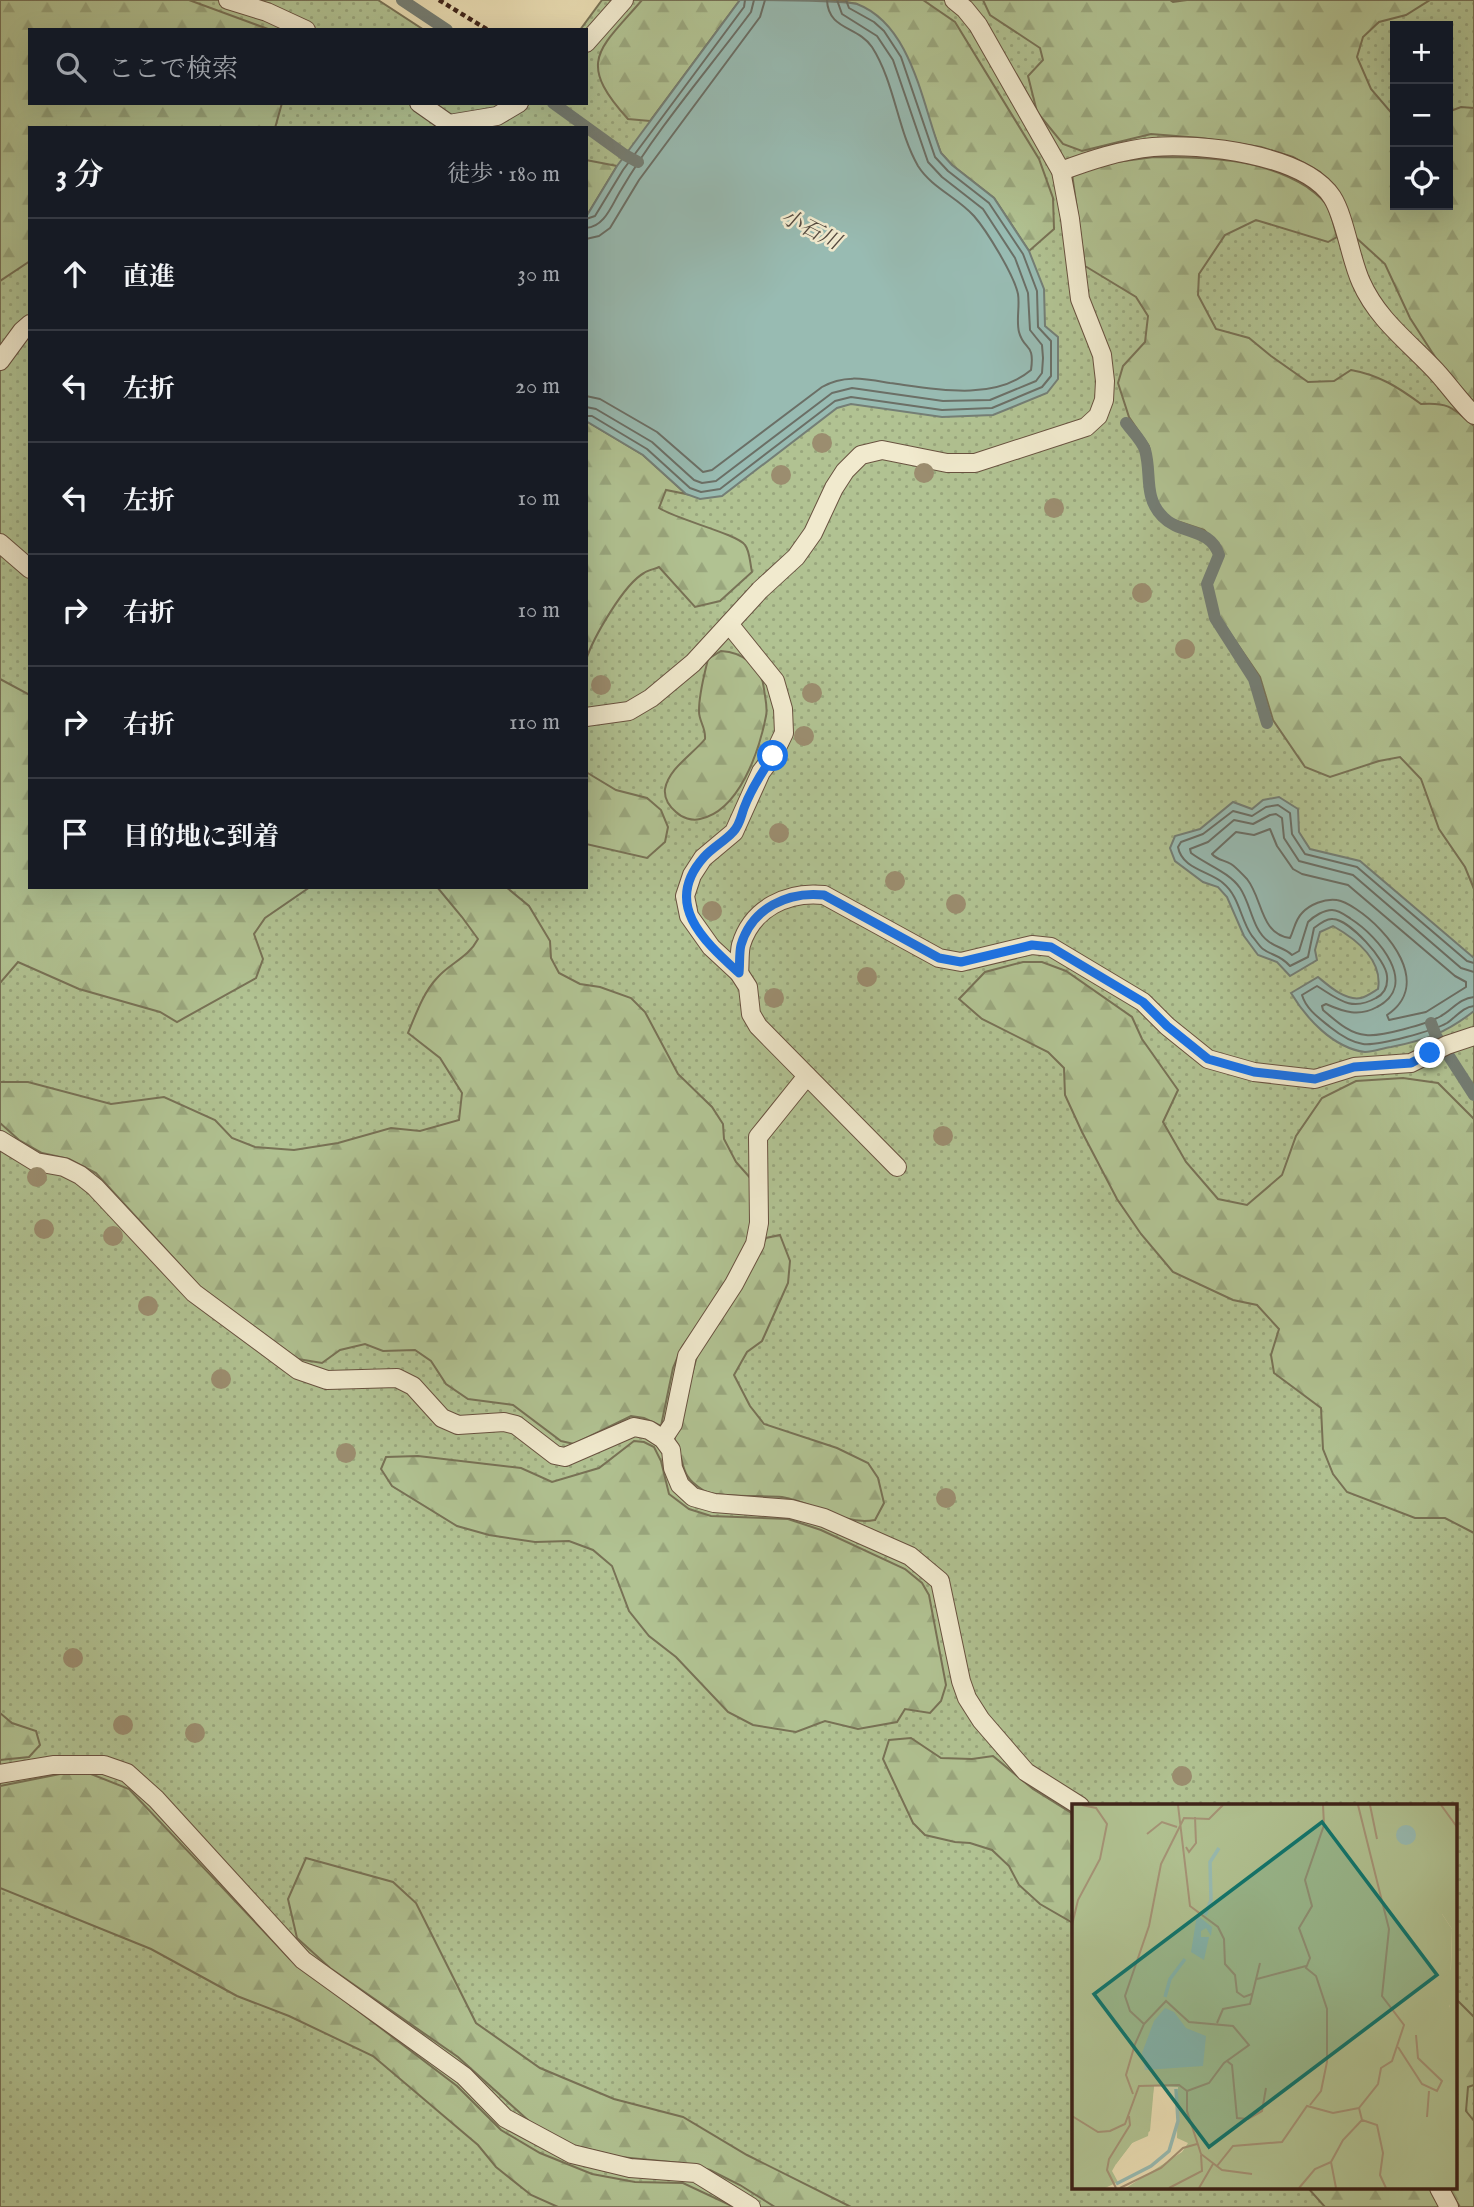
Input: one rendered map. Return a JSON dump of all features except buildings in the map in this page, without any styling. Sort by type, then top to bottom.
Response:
[{"type":"lane","points":[[228,0],[267,12],[302,28]]},
{"type":"lane","points":[[588,41],[624,0]]},
{"type":"lane","points":[[588,717],[629,711],[651,698],[693,663],[760,590],[796,557],[813,533],[845,471],[862,455],[882,450],[947,463],[975,463],[1086,427],[1098,416],[1104,400],[1102,355],[1080,299],[1061,171],[978,25],[954,0]]},
{"type":"lane","points":[[422,105],[448,126],[497,116],[516,105]]},
{"type":"lane","points":[[1061,171],[1106,155],[1154,147],[1200,148],[1261,156],[1295,167],[1321,184],[1333,198],[1360,282],[1380,316],[1434,368],[1458,400],[1474,415]]},
{"type":"lane","points":[[0,361],[28,326]]},
{"type":"lane","points":[[0,543],[28,567]]},
{"type":"lane","points":[[729,624],[775,681],[783,709],[784,733],[755,785],[734,832],[703,858],[692,874],[685,896],[689,916],[711,947],[739,973],[748,987],[751,1014],[758,1026],[897,1167]]},
{"type":"lane","points":[[739,973],[741,946],[750,927],[761,914],[784,898],[809,894],[824,895],[939,958],[961,962],[1032,945],[1051,947],[1143,1002],[1167,1026],[1208,1059],[1254,1072],[1315,1079],[1354,1067],[1411,1063],[1474,1035]]},
{"type":"lane","points":[[663,1439],[673,1424],[687,1356],[734,1284],[755,1244],[760,1223],[758,1137],[807,1076]]},
{"type":"lane","points":[[0,1140],[36,1162],[64,1167],[80,1175],[95,1187],[194,1293],[298,1370],[327,1380],[397,1378],[413,1385],[442,1418],[458,1425],[504,1422],[516,1425],[555,1455],[565,1457],[634,1427],[649,1430],[663,1439],[671,1450],[673,1468],[680,1485],[693,1497],[714,1503],[791,1509],[824,1518],[910,1556],[940,1581],[967,1698],[989,1730],[1026,1772],[1077,1804]]},
{"type":"lane","points":[[0,1774],[53,1765],[104,1765],[127,1773],[156,1799],[303,1960],[464,2076],[505,2118],[572,2154],[630,2168],[696,2173],[751,2207]]},
{"type":"lane","points":[[1440,2190],[1449,2207]]},
{"type":"path","points":[[439,0],[485,28]]},
{"type":"green space","points":[[0,0],[378,0],[421,28],[28,28],[28,105],[588,105],[588,28],[581,28],[602,0],[1474,0],[1474,2207],[0,2207]]},
{"type":"green space","points":[[0,0],[189,0],[265,28],[28,28],[28,105],[281,105],[276,126],[28,126],[28,262],[0,281]]},
{"type":"green space","points":[[642,0],[740,0],[650,121],[628,119],[602,83],[598,69],[599,56],[605,44]]},
{"type":"green space","points":[[835,0],[923,0],[955,22],[1039,159],[1053,198],[1054,229],[1029,251],[994,198],[941,153],[931,126],[857,4]]},
{"type":"green space","points":[[983,0],[1430,0],[1406,15],[1379,22],[1363,37],[1357,57],[1371,89],[1390,111],[1390,210],[1453,210],[1453,110],[1461,107],[1474,108],[1474,402],[1437,360],[1410,318],[1385,264],[1353,235],[1332,185],[1320,172],[1293,157],[1261,147],[1201,138],[1151,134],[1082,151],[1063,144],[1037,112],[1028,76],[1043,60],[1040,48],[990,15]]},
{"type":"green space","points":[[1154,157],[1233,161],[1271,170],[1290,177],[1313,191],[1323,200],[1330,213],[1337,237],[1328,242],[1256,220],[1225,235],[1199,274],[1198,295],[1216,329],[1249,338],[1308,382],[1334,381],[1351,370],[1361,372],[1388,382],[1421,404],[1445,405],[1474,426],[1474,889],[1465,867],[1439,829],[1421,779],[1400,757],[1330,777],[1305,767],[1273,720],[1260,677],[1219,617],[1211,585],[1222,558],[1219,544],[1204,530],[1174,520],[1164,513],[1153,496],[1149,446],[1129,417],[1118,383],[1123,366],[1145,342],[1148,316],[1136,297],[1085,266],[1072,174],[1101,164]]},
{"type":"green space","points":[[588,160],[617,166],[588,214]]},
{"type":"green space","points":[[588,422],[643,455],[686,494],[666,490],[659,508],[740,541],[749,554],[752,572],[720,601],[695,607],[659,567],[646,572],[627,588],[595,639],[588,655]]},
{"type":"green space","points":[[721,651],[744,658],[760,674],[767,706],[766,716],[752,762],[736,792],[726,805],[714,814],[690,819],[681,816],[671,807],[666,799],[665,789],[671,774],[705,739],[699,715],[701,691],[708,659]]},
{"type":"green space","points":[[0,679],[28,694],[28,889],[307,889],[265,918],[254,934],[263,959],[256,978],[177,1022],[160,1012],[79,989],[18,962],[0,983]]},
{"type":"green space","points":[[588,773],[616,790],[647,798],[661,810],[668,827],[665,842],[647,858],[588,844]]},
{"type":"green space","points":[[439,889],[508,889],[529,906],[550,941],[551,958],[559,973],[580,984],[600,987],[631,998],[645,1012],[678,1074],[712,1107],[723,1124],[724,1139],[736,1162],[752,1180],[750,1235],[731,1277],[682,1347],[673,1368],[661,1426],[644,1418],[631,1416],[574,1444],[561,1441],[513,1405],[468,1399],[446,1384],[431,1361],[415,1350],[383,1351],[365,1344],[340,1350],[322,1363],[298,1359],[203,1290],[96,1173],[69,1159],[42,1153],[19,1140],[0,1123],[0,1082],[28,1082],[111,1104],[164,1097],[215,1120],[232,1138],[255,1147],[294,1150],[338,1143],[391,1128],[420,1131],[459,1120],[462,1093],[440,1058],[408,1033],[432,984],[469,951],[478,939]]},
{"type":"green space","points":[[1023,962],[1042,962],[1066,971],[1132,1017],[1142,1039],[1178,1090],[1163,1122],[1186,1162],[1218,1199],[1247,1205],[1282,1175],[1296,1136],[1322,1098],[1356,1081],[1403,1078],[1438,1083],[1474,1119],[1474,1533],[1445,1518],[1415,1518],[1347,1492],[1333,1474],[1323,1449],[1321,1408],[1274,1373],[1271,1355],[1279,1329],[1257,1305],[1233,1300],[1173,1272],[1141,1234],[1117,1199],[1082,1132],[1065,1095],[1064,1068],[1048,1052],[982,1019],[959,999],[985,972]]},
{"type":"green space","points":[[780,1235],[790,1261],[788,1283],[762,1341],[747,1352],[734,1375],[750,1406],[764,1424],[837,1448],[868,1463],[878,1478],[884,1503],[875,1520],[851,1520],[782,1497],[709,1493],[689,1479],[674,1441],[698,1352],[741,1285],[766,1238]]},
{"type":"green space","points":[[634,1441],[654,1447],[661,1461],[669,1494],[689,1509],[711,1516],[788,1519],[821,1530],[905,1569],[922,1583],[929,1595],[946,1685],[941,1701],[930,1713],[905,1709],[897,1722],[858,1729],[825,1721],[796,1732],[753,1725],[728,1712],[676,1657],[649,1636],[629,1611],[612,1566],[593,1550],[569,1541],[535,1542],[489,1535],[457,1526],[392,1486],[381,1469],[386,1457],[418,1456],[521,1468],[552,1482],[599,1468]]},
{"type":"green space","points":[[0,1713],[12,1723],[36,1731],[40,1745],[29,1757],[0,1760]]},
{"type":"green space","points":[[911,1738],[941,1758],[972,1759],[993,1756],[1033,1789],[1072,1813],[1072,1922],[1040,1904],[1019,1885],[1009,1866],[992,1850],[925,1835],[913,1823],[883,1759],[889,1740]]},
{"type":"green space","points":[[60,1774],[91,1774],[129,1789],[290,1959],[457,2086],[501,2130],[540,2153],[592,2174],[635,2182],[683,2183],[734,2207],[558,2207],[531,2195],[496,2167],[478,2145],[373,2056],[289,2016],[237,1996],[151,1949],[0,1888],[0,1786]]},
{"type":"green space","points":[[306,1858],[393,1882],[416,1903],[476,2023],[540,2068],[614,2099],[683,2117],[747,2155],[851,2207],[775,2207],[710,2170],[681,2163],[620,2157],[572,2145],[529,2121],[458,2057],[330,1968],[297,1938],[288,1899]]},
{"type":"green space","points":[[1456,1999],[1474,2017],[1474,2085],[1468,2087],[1466,2111],[1474,2121],[1474,2207],[1460,2207],[1449,2190],[1456,2190]]},
{"type":"green space","points":[[1310,2190],[1432,2190],[1440,2207],[1325,2207]]},
{"type":"water","points":[[740,0],[857,4],[876,14],[891,29],[903,47],[921,90],[941,153],[994,198],[1029,251],[1044,289],[1045,326],[1058,337],[1058,379],[1047,393],[993,415],[942,417],[851,404],[837,408],[722,496],[700,499],[686,494],[643,455],[588,422],[588,214],[617,166]]},
{"type":"water","points":[[1279,797],[1298,809],[1299,832],[1310,849],[1360,861],[1474,958],[1474,1011],[1435,1035],[1368,1052],[1342,1045],[1313,1022],[1291,993],[1318,977],[1349,997],[1367,996],[1378,989],[1378,978],[1366,952],[1333,926],[1320,932],[1315,950],[1317,960],[1290,976],[1277,962],[1258,955],[1244,936],[1227,897],[1218,887],[1203,882],[1175,861],[1170,848],[1175,836],[1200,829],[1233,802],[1252,809],[1263,800]]},
{"type":"waterway","name":"小石川","points":[[402,0],[444,28]]},
{"type":"waterway","name":"小石川","points":[[556,105],[585,126]]},
{"type":"waterway","name":"小石川","points":[[588,128],[638,162]]},
{"type":"waterway","points":[[1126,423],[1145,450],[1150,493],[1157,509],[1170,523],[1202,535],[1215,546],[1219,555],[1207,584],[1215,618],[1254,679],[1267,723]]},
{"type":"waterway","points":[[1431,1023],[1436,1036],[1474,1095]]},
{"type":"route","points":[[773,756],[761,772],[734,832],[703,858],[692,874],[685,896],[689,916],[711,947],[739,973],[741,946],[750,927],[761,914],[784,898],[809,894],[824,895],[939,958],[961,962],[1032,945],[1051,947],[1143,1002],[1167,1026],[1208,1059],[1254,1072],[1315,1079],[1354,1067],[1411,1063],[1430,1053]]}]
